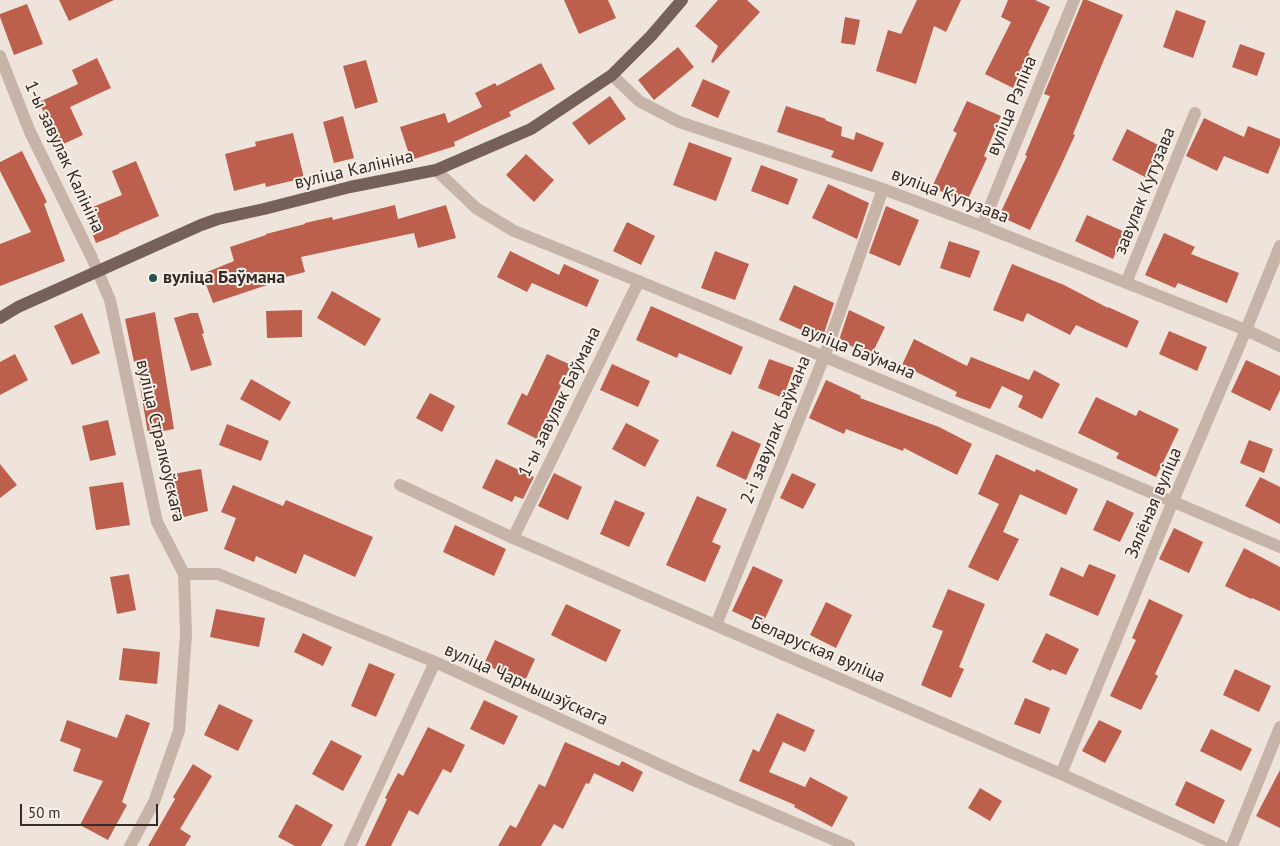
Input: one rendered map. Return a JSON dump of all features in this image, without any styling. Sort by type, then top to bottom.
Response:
[{"type":"main road","name":"вуліца Калініна","points":[[0,318],[18,307],[201,225],[218,219],[350,187],[436,170],[532,130],[612,75],[682,0]]},
{"type":"street","name":"вуліца Рэпіна","points":[[982,226],[1074,0]]},
{"type":"street","name":"1-ы завулак Калініна","points":[[0,56],[30,132],[98,271]]},
{"type":"street","name":"вуліца Кутузава","points":[[612,75],[639,101],[679,122],[883,189],[1246,330],[1280,346]]},
{"type":"street","name":"завулак Кутузава","points":[[1126,283],[1195,113]]},
{"type":"street","name":"вуліца Баўмана","points":[[436,170],[476,208],[514,231],[824,357],[1280,547]]},
{"type":"street","name":"2-і завулак Баўмана","points":[[716,624],[824,357],[883,189]]},
{"type":"street","name":"Зялёная вуліца","points":[[1061,774],[1280,246]]},
{"type":"street","name":"вуліца Стралкоўскага","points":[[98,271],[110,300],[157,522],[184,574],[186,634],[179,731],[154,802],[130,846]]},
{"type":"street","name":"1-ы завулак Баўмана","points":[[513,538],[639,281]]},
{"type":"street","name":"Беларуская вуліца","points":[[400,485],[513,538],[1061,774],[1221,846]]},
{"type":"street","name":"вуліца Чарнышэўскага","points":[[184,574],[218,574],[434,662],[691,779],[849,846]]},
{"type":"street","points":[[350,846],[434,662]]},
{"type":"street","points":[[1232,846],[1280,727]]},
{"type":"building","points":[[59,0],[114,0],[69,21]]},
{"type":"building","points":[[564,0],[608,0],[616,18],[579,34]]},
{"type":"building","points":[[718,0],[747,0],[760,12],[713,63],[711,62],[718,46],[695,26]]},
{"type":"building","points":[[917,0],[961,0],[946,32],[934,26],[916,84],[876,71],[888,30],[901,34]]},
{"type":"building","points":[[1008,0],[1035,0],[1050,7],[1013,88],[985,74],[1011,22],[1001,17]]},
{"type":"building","points":[[1083,0],[1123,15],[1073,134],[1075,135],[1030,230],[999,216],[1027,156],[1025,155],[1050,96],[1044,94]]},
{"type":"building","points":[[27,4],[43,44],[14,55],[0,14]]},
{"type":"building","points":[[1176,10],[1206,21],[1193,58],[1163,47]]},
{"type":"building","points":[[845,17],[860,20],[855,45],[841,43]]},
{"type":"building","points":[[1240,44],[1265,53],[1257,76],[1232,67]]},
{"type":"building","points":[[678,47],[694,67],[654,100],[638,80]]},
{"type":"building","points":[[97,58],[111,88],[70,107],[83,135],[59,146],[39,102],[78,84],[72,70]]},
{"type":"building","points":[[366,60],[378,102],[355,109],[343,66]]},
{"type":"building","points":[[541,63],[555,89],[509,112],[511,116],[454,142],[455,146],[411,160],[400,127],[445,113],[448,123],[482,107],[475,93],[495,83],[497,86]]},
{"type":"building","points":[[703,79],[730,91],[718,118],[691,106]]},
{"type":"building","points":[[610,96],[626,119],[589,145],[572,123]]},
{"type":"building","points":[[967,101],[1001,116],[984,156],[987,158],[966,203],[932,187],[957,133],[953,131]]},
{"type":"building","points":[[786,106],[826,119],[842,127],[841,136],[854,140],[856,132],[884,143],[872,172],[831,157],[834,151],[777,132]]},
{"type":"building","points":[[343,116],[354,158],[334,163],[323,122]]},
{"type":"building","points":[[1204,118],[1244,137],[1248,126],[1280,139],[1280,145],[1268,174],[1224,156],[1217,171],[1186,156]]},
{"type":"building","points":[[1127,129],[1164,148],[1149,179],[1112,160]]},
{"type":"building","points":[[293,133],[304,178],[266,187],[265,183],[234,191],[225,154],[256,146],[255,142]]},
{"type":"building","points":[[689,142],[732,158],[716,201],[673,185]]},
{"type":"building","points":[[22,151],[47,202],[44,204],[65,261],[0,286],[0,244],[31,232],[0,171],[0,162]]},
{"type":"building","points":[[526,154],[554,180],[534,202],[506,175]]},
{"type":"building","points":[[136,161],[159,216],[96,243],[83,211],[122,195],[112,171]]},
{"type":"building","points":[[761,165],[798,179],[788,205],[751,191]]},
{"type":"building","points":[[828,184],[869,203],[857,239],[812,218]]},
{"type":"building","points":[[395,205],[398,219],[446,205],[456,238],[418,248],[414,233],[301,257],[305,272],[270,281],[270,284],[213,303],[202,274],[234,261],[230,247],[305,223],[332,217],[333,220]]},
{"type":"building","points":[[886,206],[919,220],[900,266],[869,253]]},
{"type":"building","points":[[1087,215],[1125,232],[1113,259],[1075,241]]},
{"type":"building","points":[[627,222],[655,236],[641,265],[613,251]]},
{"type":"building","points":[[1164,233],[1195,247],[1191,254],[1239,273],[1227,303],[1178,283],[1175,288],[1145,275]]},
{"type":"building","points":[[949,241],[980,251],[970,278],[940,268]]},
{"type":"building","points":[[510,251],[559,275],[564,264],[599,280],[587,307],[532,283],[527,292],[497,277]]},
{"type":"building","points":[[715,251],[749,264],[735,300],[701,288]]},
{"type":"building","points":[[1012,264],[1064,285],[1108,308],[1139,321],[1127,348],[1076,325],[1070,335],[1027,313],[1023,322],[993,310]]},
{"type":"building","points":[[794,285],[834,303],[824,333],[817,330],[815,336],[779,320]]},
{"type":"building","points":[[332,291],[381,319],[365,346],[317,318]]},
{"type":"building","points":[[651,306],[743,347],[731,375],[679,353],[677,358],[636,340]]},
{"type":"building","points":[[302,310],[302,337],[267,338],[266,311]]},
{"type":"building","points":[[849,310],[885,327],[871,356],[839,340]]},
{"type":"building","points":[[155,312],[174,429],[148,434],[136,362],[134,362],[125,319]]},
{"type":"building","points":[[82,313],[100,353],[72,365],[54,326]]},
{"type":"building","points":[[198,313],[204,333],[202,334],[212,365],[191,371],[174,318]]},
{"type":"building","points":[[1169,331],[1207,347],[1197,371],[1159,354]]},
{"type":"building","points":[[914,339],[967,366],[971,357],[1029,380],[1034,370],[1060,384],[1042,419],[1018,407],[1023,396],[1002,386],[990,409],[955,396],[957,392],[902,365]]},
{"type":"building","points":[[15,354],[28,380],[0,395],[0,362]]},
{"type":"building","points":[[547,354],[571,365],[551,407],[554,409],[539,440],[507,424],[522,393],[527,396]]},
{"type":"building","points":[[769,359],[794,368],[783,398],[758,388]]},
{"type":"building","points":[[1246,360],[1280,376],[1280,390],[1270,411],[1231,392]]},
{"type":"building","points":[[612,364],[650,381],[638,407],[600,390]]},
{"type":"building","points":[[251,379],[291,402],[280,421],[240,399]]},
{"type":"building","points":[[826,380],[861,396],[860,398],[939,427],[972,444],[957,475],[904,448],[903,451],[846,429],[844,434],[809,418]]},
{"type":"building","points":[[430,393],[455,406],[442,432],[416,418]]},
{"type":"building","points":[[1096,397],[1136,416],[1139,410],[1179,429],[1156,477],[1116,458],[1119,453],[1078,433]]},
{"type":"building","points":[[108,420],[116,455],[90,461],[82,426]]},
{"type":"building","points":[[626,423],[659,440],[645,467],[612,449]]},
{"type":"building","points":[[227,424],[269,441],[261,461],[219,445]]},
{"type":"building","points":[[732,431],[761,444],[746,480],[716,466]]},
{"type":"building","points":[[1249,440],[1273,449],[1264,473],[1240,463]]},
{"type":"building","points":[[996,454],[1035,472],[1036,469],[1078,489],[1066,515],[1020,494],[1003,532],[1019,539],[998,581],[968,567],[999,504],[978,494]]},
{"type":"building","points":[[496,459],[534,477],[523,499],[515,496],[512,502],[482,488]]},
{"type":"building","points":[[0,464],[17,485],[0,498]]},
{"type":"building","points":[[201,469],[208,511],[176,519],[167,475]]},
{"type":"building","points":[[554,473],[582,487],[568,520],[538,506]]},
{"type":"building","points":[[792,473],[816,484],[803,509],[780,498]]},
{"type":"building","points":[[1260,477],[1280,487],[1280,524],[1245,506]]},
{"type":"building","points":[[123,482],[130,525],[96,530],[89,487]]},
{"type":"building","points":[[233,485],[283,506],[286,500],[373,537],[355,577],[304,554],[296,574],[256,556],[254,562],[224,549],[236,518],[221,512]]},
{"type":"building","points":[[697,496],[727,509],[712,542],[721,546],[705,582],[666,565]]},
{"type":"building","points":[[615,500],[645,513],[629,547],[600,534]]},
{"type":"building","points":[[1107,500],[1134,513],[1120,542],[1093,530]]},
{"type":"building","points":[[455,525],[506,549],[494,576],[443,552]]},
{"type":"building","points":[[1174,528],[1203,542],[1189,573],[1159,559]]},
{"type":"building","points":[[1244,548],[1280,567],[1280,611],[1225,586]]},
{"type":"building","points":[[1089,564],[1116,575],[1098,616],[1049,595],[1061,567],[1083,577]]},
{"type":"building","points":[[753,566],[783,580],[762,625],[732,611]]},
{"type":"building","points":[[129,574],[136,610],[117,614],[110,577]]},
{"type":"building","points":[[948,589],[985,604],[959,667],[964,669],[951,698],[921,685],[943,631],[932,627]]},
{"type":"building","points":[[1149,599],[1183,615],[1155,674],[1158,676],[1141,710],[1110,696],[1136,640],[1132,638]]},
{"type":"building","points":[[826,602],[852,615],[836,648],[810,635]]},
{"type":"building","points":[[566,604],[621,630],[606,662],[551,635]]},
{"type":"building","points":[[216,609],[265,618],[259,647],[210,637]]},
{"type":"building","points":[[303,633],[332,647],[323,666],[294,652]]},
{"type":"building","points":[[1046,633],[1079,649],[1066,675],[1052,669],[1051,671],[1032,662]]},
{"type":"building","points":[[495,640],[535,659],[524,683],[484,664]]},
{"type":"building","points":[[123,648],[160,652],[157,684],[119,680]]},
{"type":"building","points":[[369,663],[395,674],[376,717],[351,706]]},
{"type":"building","points":[[1235,669],[1271,686],[1259,712],[1223,695]]},
{"type":"building","points":[[1025,698],[1050,708],[1040,734],[1014,724]]},
{"type":"building","points":[[484,700],[518,716],[504,745],[470,729]]},
{"type":"building","points":[[219,704],[253,720],[238,751],[204,735]]},
{"type":"building","points":[[777,713],[815,730],[805,752],[783,742],[769,772],[805,787],[810,777],[848,797],[832,827],[794,807],[795,805],[739,781],[753,749],[759,752]]},
{"type":"building","points":[[126,714],[150,723],[122,802],[127,805],[108,840],[80,825],[103,781],[73,771],[81,749],[60,741],[67,720],[117,738]]},
{"type":"building","points":[[1099,720],[1122,731],[1105,763],[1082,751]]},
{"type":"building","points":[[428,727],[465,745],[451,773],[443,769],[418,815],[409,810],[391,846],[365,846],[387,799],[385,798],[398,773],[403,776]]},
{"type":"building","points":[[1211,729],[1252,749],[1241,771],[1200,751]]},
{"type":"building","points":[[331,740],[362,756],[343,791],[312,774]]},
{"type":"building","points":[[565,742],[619,766],[622,761],[643,772],[633,792],[594,773],[589,784],[586,783],[563,829],[554,824],[541,846],[498,846],[510,825],[516,828],[539,784],[545,787]]},
{"type":"building","points":[[193,764],[212,776],[180,829],[191,836],[185,846],[148,846],[175,799],[173,797]]},
{"type":"building","points":[[1280,770],[1280,828],[1256,816]]},
{"type":"building","points":[[1186,781],[1225,800],[1214,824],[1175,805]]},
{"type":"building","points":[[980,788],[1002,801],[990,821],[968,808]]},
{"type":"building","points":[[296,804],[333,825],[321,846],[295,846],[278,837]]},
{"type":"place","name":"вуліца Баўмана","points":[[153,278]]}]
